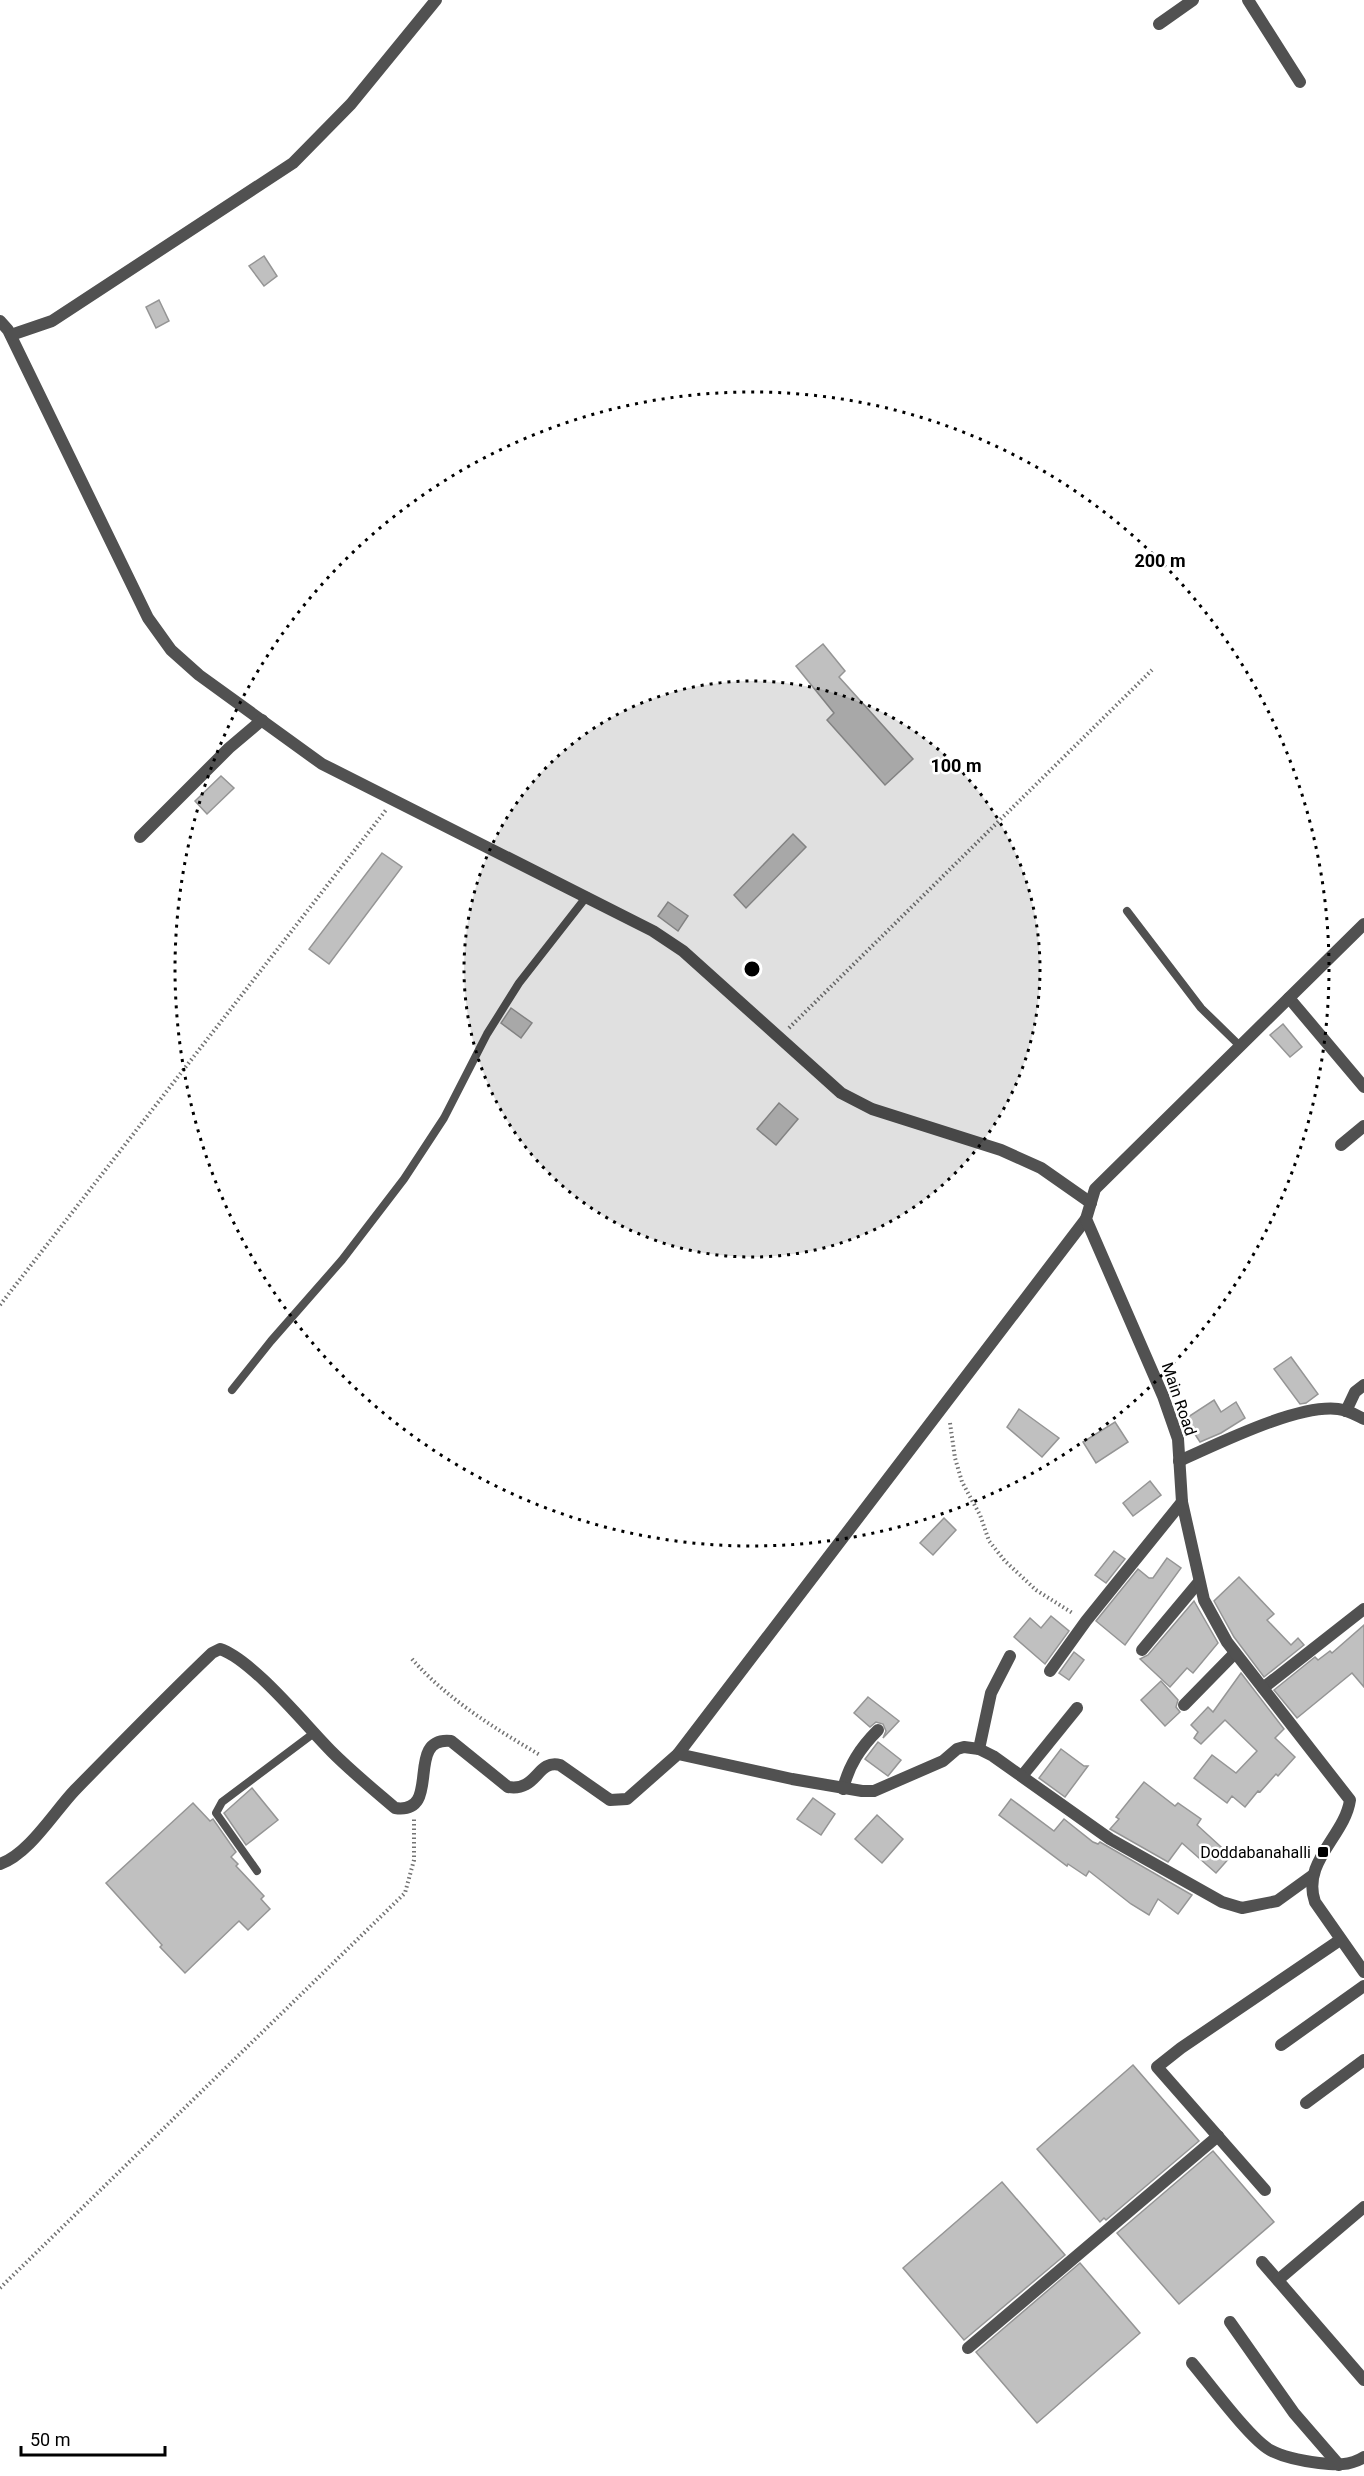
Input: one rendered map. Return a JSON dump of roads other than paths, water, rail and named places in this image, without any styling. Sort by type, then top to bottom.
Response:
[{"type":"street","points":[[11,335],[52,321],[293,163],[351,104],[436,0]]},
{"type":"street","points":[[1159,24],[1193,0]]},
{"type":"street","points":[[1248,0],[1300,82]]},
{"type":"street","points":[[0,321],[11,335],[148,618],[171,650],[200,675],[321,764],[653,930],[683,951],[841,1093],[872,1109],[1001,1150],[1031,1163],[1091,1203]]},
{"type":"street","points":[[140,837],[229,748],[262,720]]},
{"type":"street","points":[[0,1864],[6,1862],[32,1840],[140,1723],[212,1653],[220,1650],[229,1653],[272,1689],[314,1733],[395,1808],[406,1810],[414,1806],[419,1799],[427,1753],[434,1743],[442,1740],[451,1741],[508,1787],[518,1789],[524,1787],[544,1767],[553,1763],[560,1765],[610,1800],[627,1799],[678,1754],[1086,1220],[1095,1189],[1364,924]]},
{"type":"street","points":[[1289,998],[1364,1087]]},
{"type":"street","points":[[1341,1145],[1364,1126]]},
{"type":"street","name":"Main Road","points":[[1086,1220],[1163,1396],[1178,1439],[1182,1502],[1198,1583],[1204,1600],[1235,1653],[1350,1800],[1345,1818],[1323,1852],[1313,1875]]},
{"type":"street","points":[[1346,1411],[1355,1392],[1364,1385]]},
{"type":"street","points":[[1179,1461],[1253,1428],[1297,1414],[1338,1409],[1364,1419]]},
{"type":"street","points":[[1050,1671],[1086,1621],[1182,1502]]},
{"type":"street","points":[[1142,1650],[1198,1583]]},
{"type":"street","points":[[1263,1688],[1364,1609]]},
{"type":"street","points":[[1184,1705],[1235,1653]]},
{"type":"street","points":[[979,1749],[991,1693],[1010,1656]]},
{"type":"street","points":[[1022,1776],[1077,1708]]},
{"type":"street","points":[[843,1789],[847,1771],[853,1760],[878,1730]]},
{"type":"street","points":[[678,1754],[843,1789],[874,1791],[943,1761],[957,1749],[964,1747],[979,1749],[993,1756],[1110,1839],[1222,1902],[1242,1908],[1277,1901],[1313,1875]]},
{"type":"street","points":[[1313,1875],[1311,1891],[1315,1902],[1364,1972]]},
{"type":"street","points":[[1265,2190],[1157,2067],[1181,2048],[1340,1940]]},
{"type":"street","points":[[1281,2045],[1364,1986]]},
{"type":"street","points":[[1306,2103],[1364,2060]]},
{"type":"street","points":[[968,2348],[1218,2136]]},
{"type":"street","points":[[1278,2280],[1364,2208]]},
{"type":"street","points":[[1262,2262],[1364,2380]]},
{"type":"street","points":[[1230,2322],[1294,2414],[1339,2465]]},
{"type":"street","points":[[1192,2362],[1246,2427],[1268,2449],[1298,2460],[1339,2465],[1345,2465],[1364,2457]]},
{"type":"lane","points":[[232,1390],[271,1341],[342,1260],[404,1179],[444,1118],[487,1034],[519,983],[587,896]]},
{"type":"lane","points":[[1127,911],[1201,1008],[1240,1046]]},
{"type":"lane","points":[[257,1871],[216,1813],[217,1809],[222,1802],[314,1733]]},
{"type":"place","name":"Doddabanahalli","points":[[1323,1852]]}]
